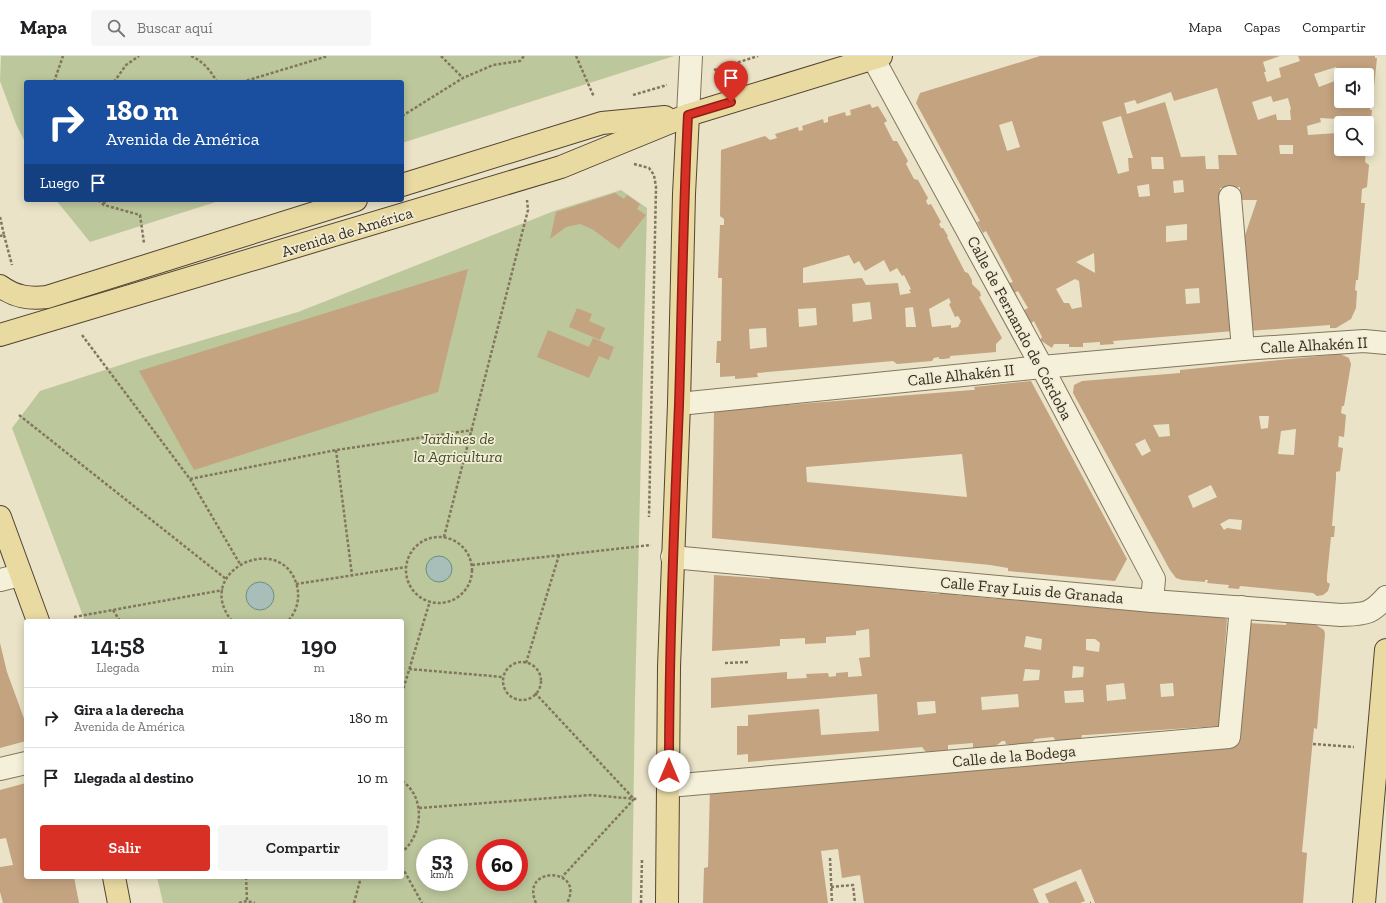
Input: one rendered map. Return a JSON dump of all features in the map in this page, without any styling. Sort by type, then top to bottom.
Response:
[{"type":"main road","name":"Avenida de América","points":[[0,335],[561,167],[688,115],[877,57]]},
{"type":"main road","name":"Avenida de América","points":[[404,185],[602,122],[688,115]]},
{"type":"main road","points":[[667,903],[669,667],[672,550],[679,404],[684,194],[688,115]]},
{"type":"main road","name":"Avenida de América","points":[[3,288],[26,298],[47,297],[350,202]]},
{"type":"main road","points":[[0,517],[10,577],[37,619]]},
{"type":"main road","points":[[1364,903],[1376,749],[1386,650]]},
{"type":"main road","points":[[114,879],[119,903]]},
{"type":"street","points":[[688,115],[691,56]]},
{"type":"street","name":"Calle de Fernando de Córdoba","points":[[877,57],[1154,579],[1152,601]]},
{"type":"street","name":"Calle Alhakén II","points":[[1230,197],[1243,349]]},
{"type":"street","name":"Calle Alhakén II","points":[[679,404],[1042,367],[1243,349],[1364,341],[1386,343]]},
{"type":"street","name":"Calle Fray Luis de Granada","points":[[672,550],[1152,601],[1341,615],[1365,614],[1378,606],[1386,597]]},
{"type":"street","name":"Calle de la Bodega","points":[[669,786],[1229,737],[1241,607]]},
{"type":"street","points":[[0,769],[24,763]]},
{"type":"path","points":[[55,80],[63,56]]},
{"type":"path","points":[[115,80],[126,64],[139,56]]},
{"type":"path","points":[[191,56],[197,58],[212,72],[216,80]]},
{"type":"path","points":[[249,80],[328,56]]},
{"type":"path","points":[[442,56],[463,78]]},
{"type":"path","points":[[404,115],[463,78],[493,65],[520,62],[524,56]]},
{"type":"path","points":[[576,56],[594,97]]},
{"type":"path","points":[[628,166],[635,164],[649,168],[654,176],[656,187],[649,522]]},
{"type":"path","points":[[444,537],[473,430],[528,210],[525,178]]},
{"type":"path","points":[[100,202],[140,215],[144,243]]},
{"type":"path","points":[[0,217],[4,235],[0,236]]},
{"type":"path","points":[[82,334],[190,479],[240,564]]},
{"type":"path","points":[[19,415],[226,579]]},
{"type":"path","points":[[190,479],[336,450],[473,430]]},
{"type":"path","points":[[336,450],[352,575]]},
{"type":"path","points":[[444,537],[460,544],[468,554],[472,565],[472,577],[464,592],[448,602],[430,602],[420,596],[412,588],[406,567],[412,550],[421,542],[432,538],[444,537]]},
{"type":"path","points":[[648,553],[649,538]]},
{"type":"path","points":[[472,565],[648,545],[672,550]]},
{"type":"path","points":[[526,662],[559,555]]},
{"type":"path","points":[[231,619],[225,610],[222,590],[226,579],[232,570],[240,564],[256,558],[273,561],[288,570],[296,584],[298,592],[297,606],[289,619]]},
{"type":"path","points":[[296,584],[406,567]]},
{"type":"path","points":[[74,617],[222,590]]},
{"type":"path","points":[[404,686],[430,602]]},
{"type":"path","points":[[113,610],[119,619]]},
{"type":"path","points":[[526,662],[532,665],[539,674],[540,686],[535,693],[528,698],[515,698],[505,690],[503,678],[509,667],[515,663],[526,662]]},
{"type":"path","points":[[725,663],[749,662]]},
{"type":"path","points":[[409,670],[503,678]]},
{"type":"path","points":[[535,693],[635,799]]},
{"type":"path","points":[[1313,744],[1376,749]]},
{"type":"path","points":[[404,783],[414,794],[419,808],[419,822],[415,836],[404,850]]},
{"type":"path","points":[[419,808],[591,795],[635,799]]},
{"type":"path","points":[[562,877],[635,799]]},
{"type":"path","points":[[641,903],[642,857]]},
{"type":"path","points":[[830,858],[832,903]]},
{"type":"path","points":[[404,871],[422,903]]},
{"type":"path","points":[[536,903],[533,892],[538,880],[548,874],[555,874],[562,877],[569,886],[571,892],[568,903]]},
{"type":"path","points":[[246,879],[247,901]]},
{"type":"path","points":[[354,903],[360,879]]},
{"type":"path","points":[[831,887],[853,885],[855,903]]},
{"type":"path","points":[[239,903],[247,901],[255,903]]},
{"type":"green space","points":[[1,56],[674,56],[404,142],[404,80],[24,80],[24,140],[16,124],[0,81]]},
{"type":"green space","name":"Jardines de la Agricultura","points":[[621,190],[647,208],[635,699],[632,903],[163,903],[157,879],[404,879],[404,619],[84,619],[12,428],[40,391],[142,358],[298,312],[554,211]]},
{"type":"green space","points":[[58,202],[216,202],[90,242]]},
{"type":"water","points":[[439,556],[448,560],[452,569],[448,578],[439,582],[430,578],[426,569],[430,560]]},
{"type":"water","points":[[260,582],[270,586],[274,596],[270,606],[260,610],[250,606],[246,596],[250,586]]},
{"type":"building","points":[[1040,56],[1280,56],[1263,62],[1267,82],[1281,77],[1279,68],[1300,61],[1298,56],[1375,56],[1375,58],[1377,58],[1374,87],[1374,68],[1336,67],[1314,74],[1319,87],[1334,81],[1334,108],[1370,108],[1370,110],[1372,110],[1371,116],[1334,116],[1334,119],[1320,118],[1321,122],[1307,126],[1308,135],[1334,133],[1334,156],[1365,156],[1365,162],[1369,165],[1367,187],[1362,189],[1361,203],[1365,203],[1358,280],[1356,280],[1355,290],[1357,291],[1356,308],[1351,319],[1336,328],[1330,328],[1330,325],[1248,331],[1240,250],[1257,200],[1240,200],[1240,187],[1220,188],[1234,331],[1113,341],[1114,344],[1100,345],[1100,342],[1083,343],[1083,347],[1069,347],[1069,344],[1054,344],[1052,348],[1040,340],[1042,337],[1034,321],[1031,323],[1024,310],[1028,308],[1018,291],[1014,293],[1009,283],[1013,282],[986,231],[983,233],[977,222],[980,221],[916,103],[920,93]],"holes":[[[1217,88],[1237,155],[1218,155],[1219,169],[1206,169],[1205,156],[1181,157],[1165,102],[1127,114],[1124,103],[1135,100],[1137,104],[1171,92],[1174,101]],[[1271,96],[1273,102],[1288,98],[1291,109],[1291,120],[1277,120],[1276,114],[1258,120],[1252,102]],[[1121,116],[1133,158],[1128,158],[1129,171],[1118,174],[1102,122]],[[1012,121],[1020,147],[1007,151],[999,125]],[[1279,145],[1293,145],[1293,154],[1280,154]],[[1151,157],[1163,157],[1164,169],[1152,169]],[[1183,180],[1184,192],[1174,193],[1173,181]],[[1149,184],[1150,196],[1139,197],[1137,186]],[[1187,224],[1187,240],[1166,242],[1166,226]],[[1094,253],[1095,273],[1076,262]],[[1075,279],[1079,281],[1082,307],[1072,309],[1069,303],[1064,303],[1056,289]],[[1199,288],[1200,303],[1186,304],[1185,289]]]},
{"type":"building","points":[[870,104],[872,108],[878,106],[887,121],[884,123],[893,141],[897,141],[908,161],[906,164],[914,179],[918,180],[928,198],[926,201],[928,205],[931,204],[941,222],[939,224],[941,228],[943,228],[948,236],[947,237],[965,272],[968,273],[972,280],[972,284],[980,292],[981,296],[979,297],[1002,338],[996,344],[996,352],[950,356],[950,358],[944,359],[939,359],[939,357],[934,358],[932,361],[897,364],[893,361],[757,373],[758,377],[735,379],[735,376],[720,377],[720,363],[716,363],[717,341],[721,341],[722,278],[718,278],[720,225],[724,225],[724,219],[720,216],[721,150],[765,136],[770,140],[777,138],[775,134],[798,127],[799,131],[803,130],[802,126],[823,119],[824,123],[828,122],[828,117],[845,112],[846,116],[851,115],[850,110]],"holes":[[[849,255],[854,264],[859,261],[865,271],[884,260],[890,272],[897,268],[902,276],[904,275],[911,289],[909,290],[911,293],[900,295],[898,283],[866,285],[862,278],[803,283],[803,268]],[[949,298],[951,303],[949,304],[955,317],[958,316],[961,321],[958,327],[951,328],[951,325],[932,327],[929,309]],[[870,302],[872,319],[853,322],[852,304]],[[913,307],[916,327],[906,327],[905,308]],[[816,308],[817,325],[799,327],[798,309]],[[766,328],[767,347],[750,349],[749,329]]]},
{"type":"building","points":[[615,193],[624,199],[627,195],[640,204],[637,209],[646,215],[619,249],[592,229],[580,224],[566,227],[550,239],[556,212]]},
{"type":"building","points":[[468,269],[438,392],[194,470],[139,371]]},
{"type":"building","points":[[577,308],[592,314],[589,321],[605,328],[600,340],[569,327]]},
{"type":"building","points":[[548,330],[589,347],[593,338],[614,347],[609,360],[599,356],[589,378],[537,357]]},
{"type":"building","points":[[1340,354],[1349,358],[1351,364],[1344,406],[1342,406],[1341,413],[1346,415],[1344,437],[1339,436],[1338,447],[1343,448],[1340,471],[1336,472],[1332,526],[1335,526],[1334,537],[1331,537],[1327,576],[1327,582],[1330,584],[1328,591],[1323,595],[1317,596],[1313,593],[1240,586],[1239,589],[1228,588],[1229,585],[1207,583],[1208,580],[1205,580],[1205,582],[1182,580],[1176,578],[1170,570],[1073,393],[1074,385],[1082,381],[1180,373],[1180,370]],"holes":[[[1259,416],[1269,416],[1268,428],[1261,429]],[[1169,424],[1170,436],[1159,437],[1153,425]],[[1296,429],[1294,455],[1278,454],[1281,431]],[[1145,439],[1151,451],[1142,456],[1135,444]],[[1211,485],[1217,497],[1193,508],[1188,496]],[[1229,519],[1242,520],[1241,530],[1227,528],[1224,530],[1220,524]]]},
{"type":"building","points":[[1031,381],[1127,559],[1115,581],[1008,571],[1008,568],[990,565],[712,538],[714,411],[975,390],[974,387]],"holes":[[[962,454],[967,497],[807,482],[806,467]]]},
{"type":"building","points":[[714,575],[770,579],[771,577],[897,587],[897,590],[904,590],[905,587],[921,588],[921,592],[939,594],[940,590],[957,591],[956,595],[962,596],[962,591],[977,593],[977,597],[997,599],[998,594],[1012,596],[1012,600],[1026,601],[1027,597],[1050,599],[1050,603],[1065,604],[1065,600],[1080,602],[1080,606],[1100,608],[1101,603],[1115,605],[1114,609],[1133,611],[1133,607],[1145,608],[1144,611],[1164,613],[1165,610],[1182,612],[1182,615],[1207,617],[1207,614],[1225,615],[1225,619],[1227,619],[1219,726],[1082,735],[1081,739],[1057,742],[1053,737],[1035,739],[1031,744],[1010,745],[1006,744],[1005,741],[1002,741],[996,746],[973,748],[973,743],[948,745],[948,750],[926,752],[922,747],[748,762],[748,754],[737,755],[737,726],[748,726],[748,715],[819,709],[821,735],[879,731],[877,694],[711,708],[711,678],[787,672],[787,679],[807,678],[806,674],[828,673],[829,677],[836,676],[836,673],[848,672],[848,677],[862,676],[859,658],[870,657],[869,629],[856,631],[856,635],[826,637],[826,643],[805,644],[805,638],[780,639],[780,646],[712,651]],"holes":[[[1026,636],[1042,639],[1041,650],[1024,647]],[[1086,639],[1095,639],[1100,643],[1099,652],[1086,650]],[[1073,666],[1084,667],[1083,677],[1072,678]],[[1025,669],[1040,670],[1039,680],[1023,681]],[[1124,683],[1126,699],[1107,701],[1106,685]],[[1173,683],[1174,696],[1161,697],[1160,684]],[[1083,690],[1084,702],[1065,703],[1064,691]],[[1018,694],[1019,707],[982,710],[981,697]],[[935,701],[936,713],[918,715],[917,702]]]},
{"type":"building","points":[[1287,621],[1316,625],[1324,630],[1325,634],[1317,729],[1314,728],[1302,852],[1307,853],[1303,903],[1095,903],[1081,869],[1033,889],[1039,903],[864,903],[860,875],[842,878],[838,849],[821,851],[828,903],[703,903],[704,868],[708,867],[710,787],[1236,745],[1248,623],[1286,625]]},
{"type":"building","points":[[0,643],[7,672],[24,719],[24,742],[0,748]]},
{"type":"building","points":[[24,784],[24,879],[74,879],[79,903],[3,903],[0,892],[0,867],[13,865],[6,838],[0,839],[0,790]]},
{"type":"building","points":[[1076,881],[1085,901],[1080,903],[1049,903],[1045,894]]},
{"type":"route","points":[[669,771],[669,667],[672,543],[679,404],[684,194],[688,115],[731,102]]}]
